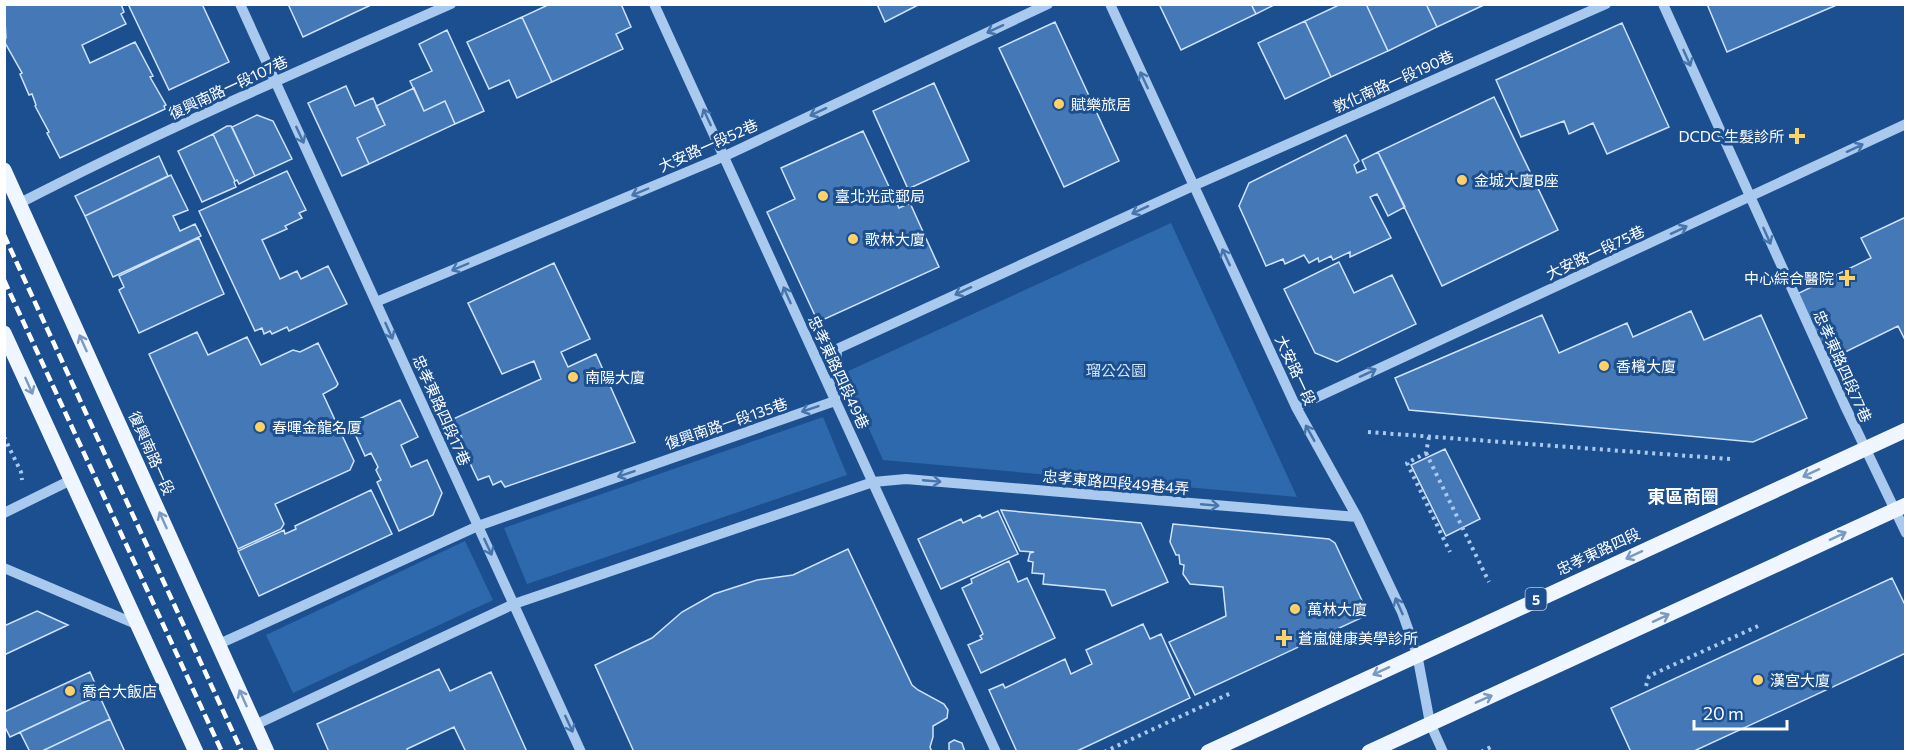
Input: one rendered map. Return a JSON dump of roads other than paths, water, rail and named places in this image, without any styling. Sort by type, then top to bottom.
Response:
[{"type":"main road","name":"復興南路一段","points":[[4,170],[267,752]]},
{"type":"main road","points":[[4,333],[196,752]]},
{"type":"main road","name":"忠孝東路四段","points":[[1208,752],[1905,430]]},
{"type":"main road","points":[[1369,752],[1900,507]]},
{"type":"street","name":"忠孝東路四段17巷","points":[[240,4],[581,752]]},
{"type":"street","name":"復興南路一段107巷","points":[[20,203],[63,180],[275,81],[451,4]]},
{"type":"street","name":"忠孝東路四段49巷","points":[[654,4],[996,752]]},
{"type":"street","name":"大安路一段52巷","points":[[376,302],[725,156],[1048,4]]},
{"type":"street","name":"大安路一段","points":[[1110,4],[1296,407],[1357,517],[1402,612],[1417,654],[1430,723],[1443,752]]},
{"type":"street","name":"敦化南路一段190巷","points":[[1193,186],[1606,4]]},
{"type":"street","name":"忠孝東路四段77巷","points":[[1663,4],[1864,448],[1900,507],[1905,533]]},
{"type":"street","name":"大安路一段75巷","points":[[1296,407],[1905,124]]},
{"type":"street","points":[[835,401],[837,349],[1193,186]]},
{"type":"street","name":"復興南路一段135巷","points":[[219,644],[478,526],[835,401]]},
{"type":"street","name":"忠孝東路四段49巷4弄","points":[[873,482],[906,479],[1357,517]]},
{"type":"street","points":[[4,513],[71,480]]},
{"type":"street","points":[[255,725],[514,604],[873,482]]},
{"type":"street","points":[[4,568],[138,625]]},
{"type":"railway","points":[[4,235],[242,752]]},
{"type":"railway","points":[[4,280],[222,752]]},
{"type":"place","name":"賦樂旅居","points":[[1059,104]]},
{"type":"place","name":"DCDC 生髮診所","points":[[1797,136]]},
{"type":"place","name":"金城大廈B座","points":[[1462,180]]},
{"type":"place","name":"臺北光武郵局","points":[[823,196]]},
{"type":"place","name":"歌林大廈","points":[[853,239]]},
{"type":"place","name":"中心綜合醫院","points":[[1847,278]]},
{"type":"place","name":"香檳大廈","points":[[1604,366]]},
{"type":"place","name":"南陽大廈","points":[[573,377]]},
{"type":"place","name":"春暉金龍名厦","points":[[260,427]]},
{"type":"place","name":"萬林大廈","points":[[1295,609]]},
{"type":"place","name":"蒼嵐健康美學診所","points":[[1284,638]]},
{"type":"place","name":"漢宮大廈","points":[[1758,680]]},
{"type":"place","name":"喬合大飯店","points":[[70,691]]},
{"type":"district","name":"東區商圈","points":[[1683,496]]},
{"type":"park label","name":"瑠公公園","points":[[1116,370]]}]
